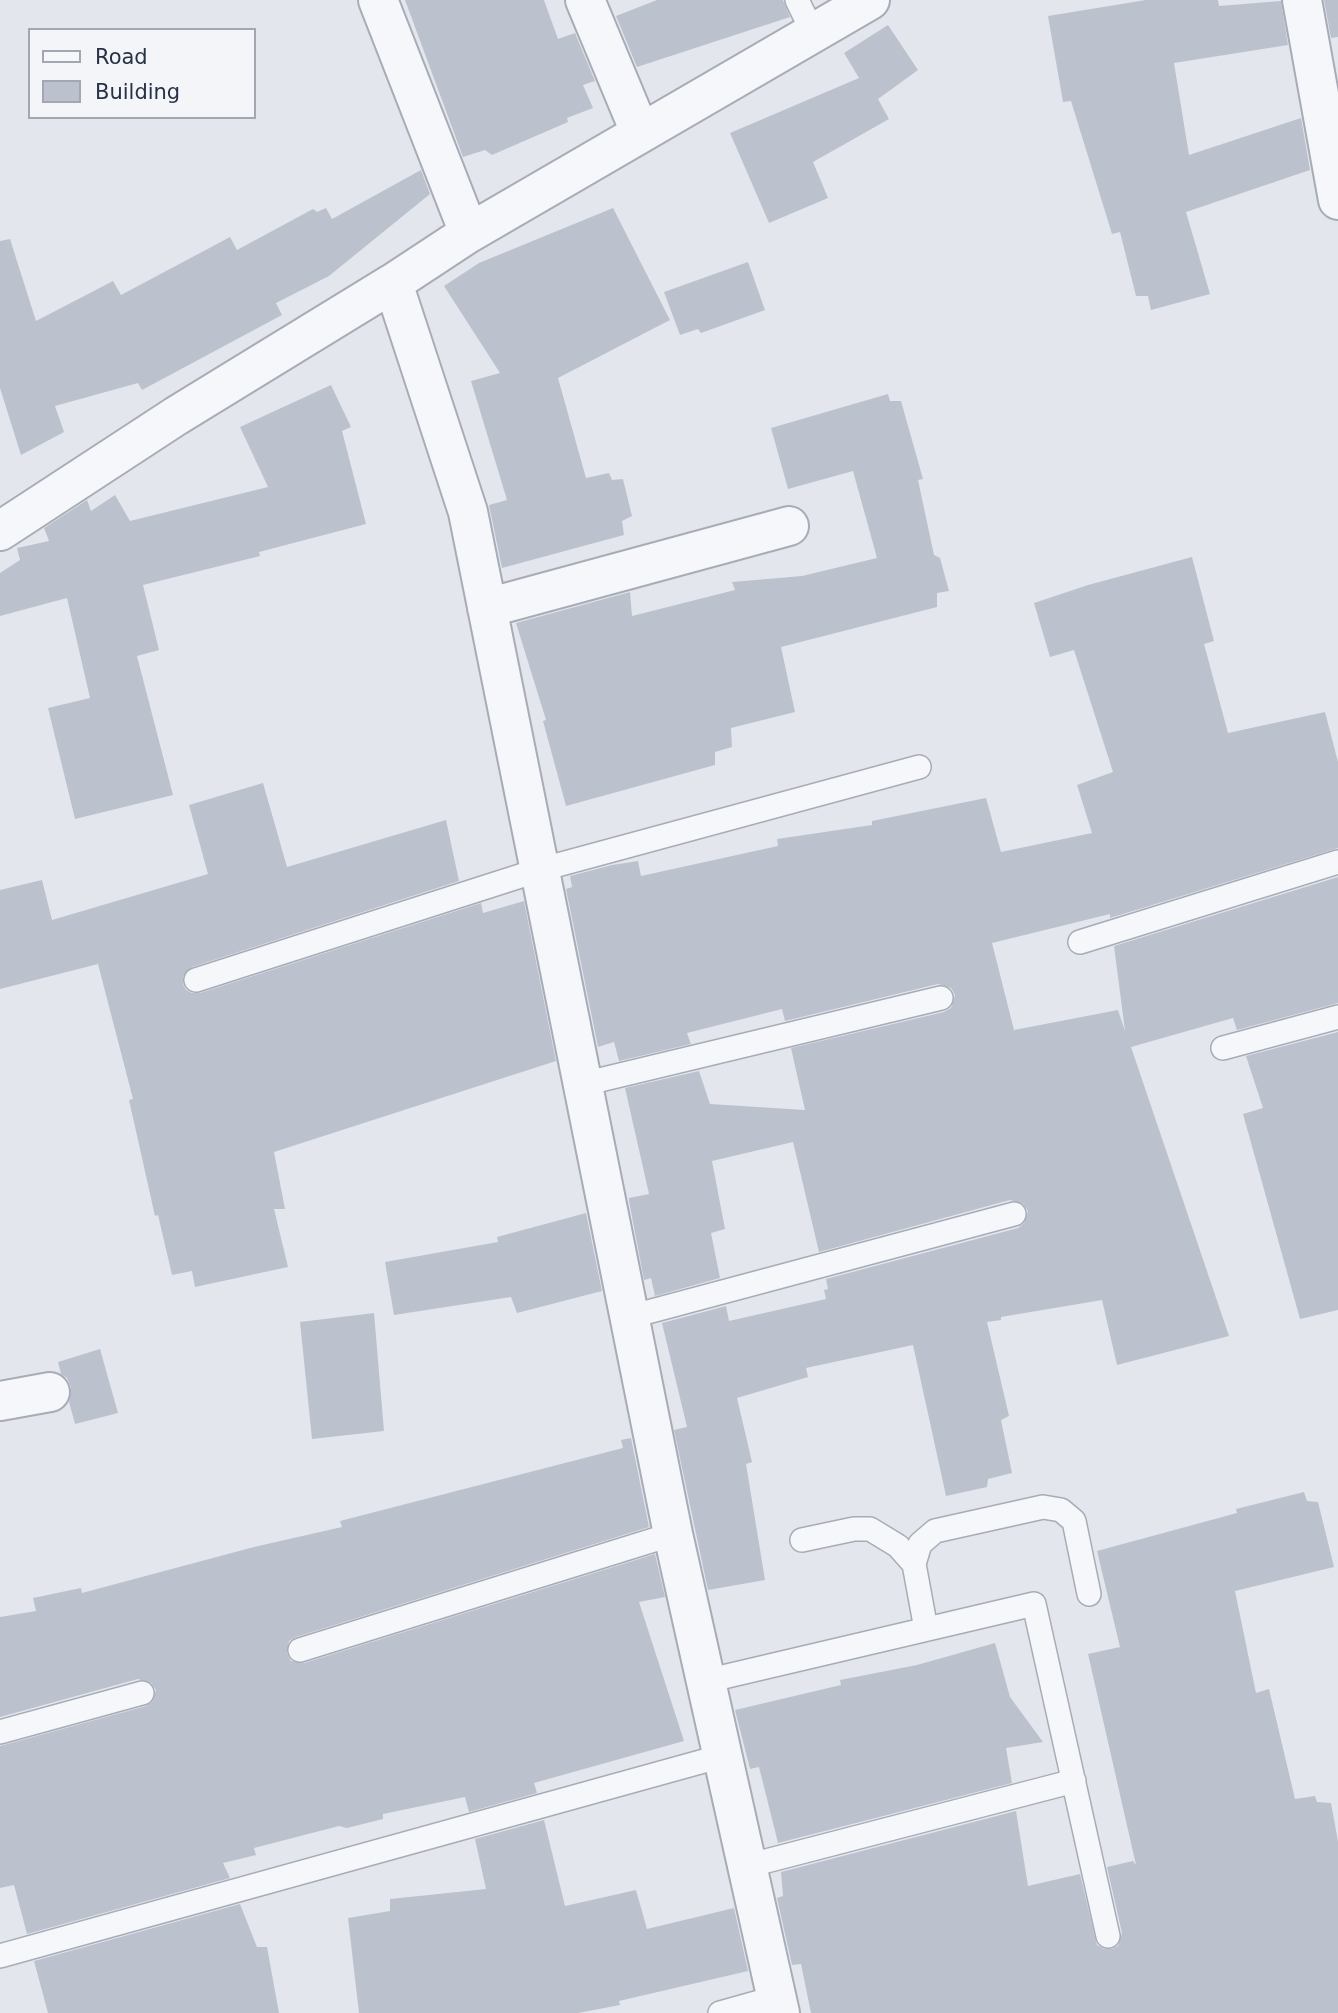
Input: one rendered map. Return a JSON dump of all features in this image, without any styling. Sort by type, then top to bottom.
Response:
[{"type":"street","points":[[378,0],[469,233]]},
{"type":"street","points":[[585,0],[640,132]]},
{"type":"street","points":[[0,531],[176,416],[393,283],[469,233],[640,132],[805,17],[870,0]]},
{"type":"street","points":[[1302,0],[1333,141],[1338,200]]},
{"type":"street","points":[[393,283],[468,512],[673,1534],[778,2005]]},
{"type":"street","points":[[487,608],[789,526]]},
{"type":"street","points":[[0,1401],[50,1392]]},
{"type":"lane","points":[[196,980],[539,870],[919,767]]},
{"type":"lane","points":[[1080,942],[1338,862]]},
{"type":"lane","points":[[583,1084],[941,998]]},
{"type":"lane","points":[[1223,1048],[1338,1017]]},
{"type":"lane","points":[[629,1317],[1014,1214]]},
{"type":"lane","points":[[926,1629],[914,1564],[920,1544],[935,1531],[1043,1507],[1061,1510],[1074,1521],[1089,1594]]},
{"type":"lane","points":[[803,1540],[870,1529],[898,1546],[914,1564]]},
{"type":"lane","points":[[300,1650],[673,1534]]},
{"type":"lane","points":[[706,1681],[1034,1604],[1108,1936]]},
{"type":"lane","points":[[0,1732],[142,1693]]},
{"type":"lane","points":[[0,1956],[722,1756]]},
{"type":"lane","points":[[747,1866],[1074,1781]]},
{"type":"lane","points":[[720,2013],[778,2005]]},
{"type":"building","points":[[405,0],[544,0],[558,39],[575,33],[595,81],[583,85],[593,108],[567,118],[568,122],[492,155],[485,150],[463,157]]},
{"type":"building","points":[[657,0],[783,0],[790,17],[637,67],[616,16]]},
{"type":"building","points":[[1146,0],[1218,0],[1219,6],[1281,1],[1288,45],[1174,63],[1189,155],[1301,118],[1310,170],[1186,212],[1210,294],[1151,310],[1148,296],[1136,296],[1120,232],[1112,234],[1071,101],[1063,102],[1048,16]]},
{"type":"building","points":[[1324,0],[1338,0],[1338,37],[1331,38]]},
{"type":"building","points":[[888,25],[918,70],[878,99],[889,119],[813,162],[828,198],[769,223],[730,133],[859,78],[844,53]]},
{"type":"building","points":[[421,170],[430,194],[329,276],[276,303],[282,315],[142,390],[138,383],[55,406],[64,432],[21,455],[0,388],[0,241],[10,239],[36,321],[113,281],[121,295],[230,237],[237,250],[313,209],[317,212],[326,208],[332,219]]},
{"type":"building","points":[[613,208],[670,320],[558,378],[586,478],[609,473],[612,480],[623,479],[632,516],[622,521],[624,535],[502,568],[489,505],[507,500],[471,381],[500,373],[444,286],[479,263]]},
{"type":"building","points":[[748,262],[765,310],[701,333],[698,329],[680,335],[664,292]]},
{"type":"building","points":[[331,385],[351,427],[342,431],[366,524],[259,552],[260,556],[143,585],[159,650],[137,656],[173,795],[75,819],[48,708],[90,698],[67,598],[0,616],[0,573],[20,560],[17,548],[49,541],[44,528],[87,500],[91,511],[115,495],[130,521],[268,487],[240,427]]},
{"type":"building","points":[[888,394],[890,401],[901,401],[923,479],[918,480],[934,555],[940,558],[949,591],[937,593],[937,607],[781,647],[795,712],[731,728],[732,747],[715,752],[715,765],[566,806],[543,721],[546,720],[516,623],[630,592],[632,616],[735,590],[732,582],[802,576],[877,558],[853,471],[788,489],[771,428]]},
{"type":"building","points":[[1192,557],[1214,641],[1204,644],[1228,733],[1325,712],[1338,762],[1338,848],[1110,918],[1110,914],[992,943],[1014,1030],[1118,1010],[1125,1031],[1114,946],[1338,877],[1338,1003],[1237,1030],[1233,1018],[1131,1047],[1229,1336],[1117,1365],[1102,1300],[1001,1317],[1001,1320],[987,1322],[1009,1416],[1001,1420],[1012,1473],[988,1479],[987,1487],[946,1496],[913,1345],[806,1368],[808,1377],[737,1398],[752,1462],[746,1464],[765,1580],[708,1590],[674,1430],[687,1427],[662,1323],[726,1306],[729,1321],[826,1299],[826,1279],[1018,1228],[1024,1223],[1028,1211],[1023,1204],[1010,1200],[819,1252],[793,1142],[712,1161],[725,1229],[711,1233],[720,1278],[655,1296],[651,1278],[644,1280],[629,1201],[629,1198],[649,1194],[625,1088],[699,1071],[710,1104],[805,1110],[791,1048],[944,1012],[951,1008],[955,995],[951,988],[938,984],[785,1021],[782,1009],[687,1033],[691,1044],[619,1061],[614,1042],[598,1047],[566,889],[572,887],[570,876],[638,861],[641,876],[778,846],[777,839],[872,825],[872,821],[986,798],[1001,852],[1092,833],[1077,785],[1113,772],[1074,650],[1050,657],[1034,603],[1088,585]]},
{"type":"building","points":[[263,783],[287,867],[446,820],[459,881],[192,967],[183,976],[186,990],[200,993],[481,903],[483,913],[524,901],[556,1061],[274,1152],[285,1209],[274,1209],[288,1267],[195,1287],[192,1271],[172,1275],[158,1215],[155,1216],[129,1100],[133,1099],[98,964],[0,989],[0,890],[42,880],[52,920],[208,874],[189,805]]},
{"type":"building","points":[[1338,1032],[1338,1310],[1300,1319],[1243,1114],[1263,1108],[1246,1056]]},
{"type":"building","points":[[586,1213],[602,1291],[517,1313],[511,1297],[394,1315],[385,1262],[498,1242],[497,1237]]},
{"type":"building","points":[[374,1313],[384,1431],[312,1439],[300,1322]]},
{"type":"building","points":[[100,1349],[118,1413],[75,1424],[69,1402],[71,1387],[67,1378],[61,1374],[58,1362]]},
{"type":"building","points":[[631,1438],[649,1527],[296,1637],[289,1641],[287,1653],[291,1661],[304,1663],[655,1554],[665,1597],[639,1602],[684,1741],[534,1783],[537,1793],[469,1812],[465,1797],[383,1814],[383,1819],[347,1828],[339,1826],[254,1848],[256,1855],[223,1863],[230,1878],[27,1934],[14,1885],[0,1888],[0,1746],[146,1706],[152,1702],[156,1690],[151,1683],[138,1679],[0,1717],[0,1617],[36,1611],[33,1598],[81,1588],[82,1593],[254,1547],[342,1527],[340,1521],[623,1448],[621,1440]]},
{"type":"building","points":[[1304,1492],[1307,1501],[1318,1502],[1334,1567],[1235,1591],[1256,1693],[1269,1689],[1295,1799],[1315,1796],[1317,1802],[1331,1803],[1338,1841],[1338,2013],[811,2013],[801,1964],[792,1965],[777,1898],[783,1896],[781,1872],[1016,1811],[1028,1886],[1080,1874],[1097,1945],[1104,1949],[1118,1946],[1122,1933],[1107,1867],[1133,1861],[1136,1865],[1088,1654],[1120,1647],[1097,1551],[1237,1513],[1236,1509]]},
{"type":"building","points":[[995,1643],[1010,1697],[1043,1742],[1006,1748],[1012,1783],[778,1843],[759,1767],[750,1769],[735,1710],[841,1685],[840,1680],[917,1665]]},
{"type":"building","points":[[544,1820],[565,1906],[636,1890],[647,1929],[734,1908],[748,1971],[619,2001],[620,2005],[578,2013],[359,2013],[348,1918],[390,1911],[390,1899],[486,1889],[475,1839]]},
{"type":"building","points":[[240,1904],[257,1947],[267,1947],[279,2013],[48,2013],[34,1961]]}]
